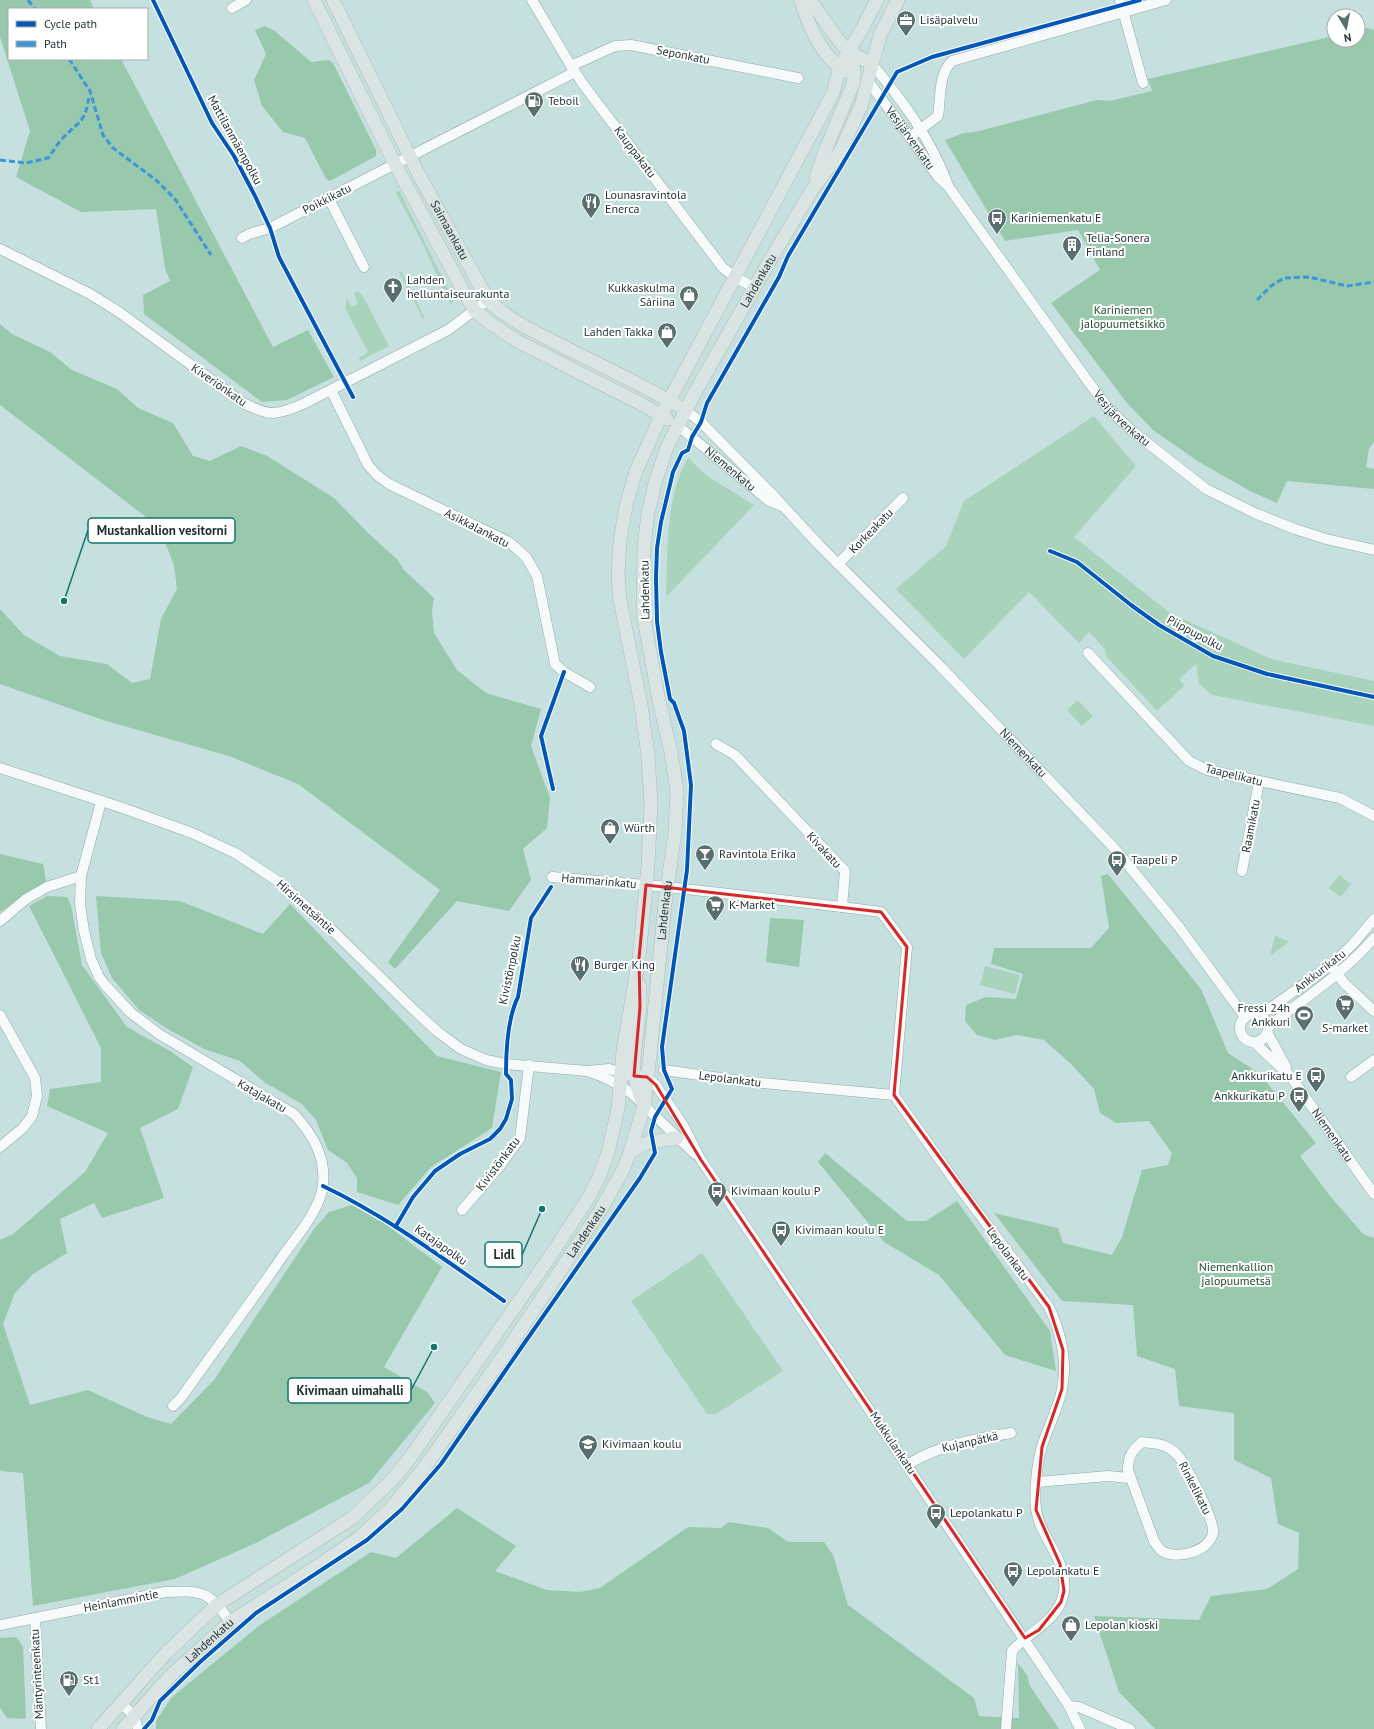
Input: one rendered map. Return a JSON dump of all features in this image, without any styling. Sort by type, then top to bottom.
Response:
[{"type":"main road","name":"Saimaankatu","points":[[314,0],[395,164],[475,311],[517,341],[661,416]]},
{"type":"main road","name":"Saimaankatu","points":[[333,0],[447,227],[488,300],[502,313],[528,329],[685,410]]},
{"type":"main road","name":"Vesijärvenkatu","points":[[801,0],[804,11],[819,42],[840,67],[868,81]]},
{"type":"main road","name":"Vesijärvenkatu","points":[[810,0],[839,41],[848,50],[872,64]]},
{"type":"main road","name":"Lahdenkatu","points":[[98,1729],[166,1654],[218,1604],[352,1518],[387,1485],[410,1458],[551,1255],[589,1197],[600,1175],[608,1152],[615,1123],[620,1086],[628,1074],[640,1007],[639,958],[646,885],[651,803],[648,754],[641,705],[620,600],[618,575],[620,541],[626,506],[636,471],[661,416],[833,93],[840,67],[848,50],[863,27],[877,0]]},
{"type":"main road","name":"Lahdenkatu","points":[[123,1729],[169,1677],[230,1622],[321,1564],[360,1537],[391,1508],[438,1448],[508,1349],[612,1192],[630,1152],[644,1106],[648,1077],[675,832],[677,791],[671,752],[659,701],[643,613],[644,546],[648,513],[665,454],[677,425],[754,288],[812,190],[840,152],[861,106],[880,35],[898,0]]},
{"type":"main road","points":[[812,190],[827,146],[848,99],[855,75],[854,64],[848,50]]},
{"type":"main road","name":"Niemenkatu","points":[[661,416],[677,425]]},
{"type":"main road","points":[[628,1074],[644,1106]]},
{"type":"main road","points":[[630,1152],[646,1143],[677,1138]]},
{"type":"street","points":[[232,8],[246,0]]},
{"type":"street","name":"Kauppakatu","points":[[532,0],[573,69],[723,268],[754,288]]},
{"type":"street","points":[[1120,0],[1143,83]]},
{"type":"street","points":[[910,137],[922,130],[938,116],[943,75],[947,66],[952,61],[1166,0]]},
{"type":"street","name":"Seponkatu","points":[[411,155],[615,46],[631,45],[798,78]]},
{"type":"street","name":"Vesijärvenkatu","points":[[872,64],[900,98],[922,130],[934,150],[948,186]]},
{"type":"street","name":"Vesijärvenkatu","points":[[868,81],[938,177],[948,186],[1090,384],[1109,409],[1131,430],[1206,489],[1257,514],[1294,529],[1326,539],[1374,550]]},
{"type":"street","name":"Poikkikatu","points":[[242,238],[249,234],[270,228],[329,199],[411,155]]},
{"type":"street","points":[[329,199],[364,268]]},
{"type":"street","name":"Kiveriönkatu","points":[[0,249],[90,294],[119,312],[243,403],[258,411],[271,413],[286,412],[448,330],[488,300]]},
{"type":"street","name":"Asikkalankatu","points":[[331,390],[368,465],[377,475],[389,484],[509,542],[526,557],[537,576],[555,664],[564,672],[590,687]]},
{"type":"street","name":"Niemenkatu","points":[[685,410],[701,422],[773,495],[1115,849],[1184,932],[1245,1017]]},
{"type":"street","name":"Niemenkatu","points":[[677,425],[769,501],[782,506]]},
{"type":"street","name":"Korkeakatu","points":[[838,564],[903,498]]},
{"type":"street","name":"Taapelikatu","points":[[1088,653],[1189,761],[1207,770],[1340,798],[1374,816]]},
{"type":"street","name":"Kivakatu","points":[[716,744],[735,755],[845,872],[842,907]]},
{"type":"street","name":"Hirsimetsäntie","points":[[0,768],[192,833],[235,853],[278,882],[330,928],[416,1012],[438,1032],[456,1045],[486,1060],[506,1064],[587,1071],[598,1074],[620,1086]]},
{"type":"street","name":"Raamikatu","points":[[1242,871],[1259,782]]},
{"type":"street","name":"Katajakatu","points":[[101,802],[81,876],[80,904],[84,931],[91,959],[106,986],[131,1013],[159,1034],[294,1114],[307,1128],[320,1153],[324,1168],[323,1186],[318,1204],[242,1314],[181,1398],[173,1406]]},
{"type":"street","points":[[0,921],[26,899],[47,887],[81,876]]},
{"type":"street","name":"Hammarinkatu","points":[[552,877],[668,887],[842,907]]},
{"type":"street","points":[[842,907],[881,912],[907,947],[894,1095]]},
{"type":"street","name":"Ankkurikatu","points":[[1259,1014],[1269,1009],[1331,965],[1353,944],[1374,919]]},
{"type":"street","name":"Ankkurikatu","points":[[1268,1030],[1337,974],[1361,953],[1374,938]]},
{"type":"street","points":[[1331,965],[1344,983],[1374,1011]]},
{"type":"street","points":[[1252,1014],[1259,1014],[1266,1020],[1268,1030],[1263,1040],[1255,1043],[1246,1040],[1241,1033],[1240,1025],[1245,1017],[1252,1014]]},
{"type":"street","points":[[0,1015],[35,1078],[37,1096],[32,1116],[23,1128],[0,1147]]},
{"type":"street","name":"Niemenkatu","points":[[1268,1030],[1291,1077],[1374,1194]]},
{"type":"street","name":"Niemenkatu","points":[[1255,1043],[1291,1077]]},
{"type":"street","points":[[1351,1077],[1374,1060]]},
{"type":"street","name":"Kivistönkatu","points":[[462,1210],[499,1167],[520,1138],[529,1065]]},
{"type":"street","name":"Hirsimetsäntie","points":[[587,1071],[609,1069],[648,1077]]},
{"type":"street","name":"Lepolankatu","points":[[664,1070],[741,1081],[894,1095],[959,1187],[1048,1307],[1058,1328],[1063,1350],[1064,1370],[1062,1389],[1042,1447],[1037,1482],[1036,1510],[1044,1532],[1060,1564],[1064,1576],[1064,1591],[1061,1602],[1050,1619],[1038,1630],[1025,1638],[1012,1651],[1006,1729]]},
{"type":"street","name":"Mukkulankatu","points":[[648,1077],[656,1085],[683,1125],[701,1160],[1025,1638],[1069,1706],[1080,1729]]},
{"type":"street","name":"Mukkulankatu","points":[[620,1086],[644,1106],[701,1160]]},
{"type":"street","name":"Kujanpätkä","points":[[908,1464],[929,1452],[960,1442],[1011,1432]]},
{"type":"street","name":"Rinkelikatu","points":[[1142,1442],[1154,1443],[1167,1447],[1179,1457],[1206,1507],[1211,1520],[1213,1532],[1209,1541],[1190,1554],[1177,1555],[1162,1551],[1154,1541],[1136,1489],[1129,1478],[1128,1461],[1133,1450],[1142,1442]]},
{"type":"street","points":[[1037,1482],[1108,1476],[1129,1478]]},
{"type":"street","name":"Heinlammintie","points":[[0,1625],[165,1592],[186,1591],[199,1593],[209,1597],[218,1604],[230,1622]]},
{"type":"street","name":"Mäntyrinteenkatu","points":[[35,1618],[40,1729]]},
{"type":"street","points":[[122,1703],[134,1716],[138,1729]]},
{"type":"street","points":[[1069,1706],[1078,1707],[1130,1729]]},
{"type":"highlighted area","points":[[646,885],[881,912],[907,947],[894,1095],[1049,1307],[1063,1350],[1062,1389],[1042,1447],[1036,1510],[1060,1564],[1064,1591],[1061,1602],[1039,1630],[1025,1638],[701,1160],[656,1085],[647,1077],[634,1076],[640,1007],[639,958]]},
{"type":"green space","points":[[0,0],[90,0],[94,8],[8,8],[8,60],[122,60],[273,347],[308,330],[334,377],[287,400],[262,402],[144,314],[143,295],[170,281],[165,268],[156,209],[81,212],[16,177],[30,131],[0,37]]},
{"type":"green space","points":[[265,26],[275,31],[311,62],[328,60],[333,63],[376,150],[376,156],[330,181],[326,179],[305,138],[283,132],[262,106],[254,80],[266,54],[255,30]]},
{"type":"green space","name":"Kariniemen jalopuumetsikkö","points":[[1366,28],[1374,30],[1374,442],[1369,449],[1366,467],[1374,469],[1374,489],[1287,481],[1277,503],[1252,492],[1199,462],[1153,430],[1127,403],[1051,303],[1100,270],[1078,230],[1005,241],[945,140],[964,133],[975,132],[1097,100],[1110,101],[1152,91],[1148,79],[1326,38],[1326,48],[1366,48]]},
{"type":"green space","points":[[397,191],[400,192],[453,299],[452,304],[450,304],[424,246],[396,193]]},
{"type":"green space","points":[[401,271],[425,318],[423,319],[399,272]]},
{"type":"green space","points":[[358,291],[364,298],[389,346],[360,361],[359,358],[368,352],[345,308],[347,298],[352,307],[358,304],[354,293]]},
{"type":"green space","points":[[0,324],[12,334],[50,352],[72,370],[117,389],[138,408],[173,423],[193,456],[210,461],[241,446],[267,456],[334,498],[367,532],[397,559],[404,570],[434,598],[432,611],[434,633],[457,670],[486,693],[541,709],[531,746],[550,798],[547,828],[523,849],[531,880],[509,911],[457,901],[395,969],[388,962],[440,890],[298,784],[229,756],[103,720],[0,684],[0,609],[24,635],[60,656],[107,664],[132,683],[150,679],[161,619],[177,589],[174,565],[159,527],[0,405]]},
{"type":"green space","points":[[1094,416],[1136,466],[1074,537],[1170,613],[1271,659],[1374,681],[1374,726],[1212,695],[1199,684],[1196,664],[1179,679],[1184,686],[1157,711],[1106,656],[1105,649],[1089,632],[1079,643],[1029,592],[964,659],[896,589],[946,546],[964,501]]},
{"type":"green space","points":[[688,458],[707,476],[754,505],[666,597],[671,507],[675,490]]},
{"type":"green space","points":[[1078,700],[1093,716],[1082,726],[1067,710]]},
{"type":"green space","points":[[0,854],[43,864],[46,881],[0,912]]},
{"type":"green space","name":"Niemenkallion jalopuumetsä","points":[[1108,874],[1201,989],[1228,1053],[1259,1073],[1316,1143],[1300,1156],[1330,1196],[1363,1234],[1374,1238],[1374,1729],[1155,1729],[1119,1692],[1094,1616],[1199,1620],[1211,1596],[1267,1589],[1298,1569],[1299,1533],[1278,1524],[1271,1478],[1234,1460],[1234,1413],[1179,1406],[1175,1369],[1137,1356],[1133,1305],[1062,1301],[994,1213],[1058,1228],[1063,1243],[1112,1255],[1122,1237],[1142,1170],[1168,1165],[1172,1153],[1149,1121],[1116,1123],[1100,1113],[1094,1089],[1070,1063],[1044,1040],[1017,1035],[995,1040],[977,1035],[965,1021],[966,1005],[986,997],[1016,999],[1023,974],[991,964],[994,948],[1091,948],[1109,928],[1101,876]]},
{"type":"green space","points":[[1339,875],[1351,884],[1341,897],[1329,888]]},
{"type":"green space","points":[[47,896],[67,897],[71,905],[82,965],[127,1027],[170,1051],[193,1067],[178,1109],[140,1128],[164,1198],[102,1218],[94,1203],[60,1219],[67,1253],[33,1274],[15,1293],[3,1324],[30,1405],[88,1390],[147,1417],[171,1424],[214,1380],[314,1229],[329,1212],[352,1205],[388,1226],[442,1267],[384,1367],[427,1392],[435,1403],[369,1483],[256,1543],[175,1579],[33,1606],[23,1473],[0,1471],[0,1240],[13,1234],[85,1172],[108,1133],[47,1106],[50,1089],[101,1082],[101,1048],[29,906]]},
{"type":"green space","points":[[96,896],[180,901],[263,934],[290,904],[437,1056],[501,1072],[492,1128],[431,1167],[398,1205],[357,1192],[357,1178],[347,1163],[328,1150],[316,1120],[302,1104],[264,1082],[240,1061],[204,1049],[166,1028],[139,1010],[112,978],[101,953]]},
{"type":"green space","points":[[770,918],[804,920],[799,967],[766,962]]},
{"type":"green space","points":[[1275,935],[1289,942],[1270,956]]},
{"type":"green space","points":[[985,966],[1020,975],[1015,994],[980,985]]},
{"type":"green space","points":[[825,1153],[907,1221],[926,1221],[957,1201],[1050,1331],[1056,1371],[1005,1355],[939,1275],[884,1242],[818,1162]]},
{"type":"green space","points":[[702,1253],[783,1371],[716,1414],[707,1414],[631,1301]]},
{"type":"green space","points":[[457,1508],[516,1546],[495,1571],[547,1590],[580,1592],[600,1588],[688,1527],[721,1528],[729,1522],[768,1528],[788,1542],[824,1542],[833,1555],[848,1605],[974,1698],[979,1716],[1019,1718],[1018,1663],[1027,1675],[1030,1686],[1059,1729],[156,1729],[156,1721],[172,1697],[260,1625],[371,1552],[396,1558]]},
{"type":"green space","points":[[16,1637],[23,1646],[26,1719],[7,1718],[0,1708],[0,1638]]},
{"type":"marked path","points":[[28,0],[34,8]]},
{"type":"marked path","points":[[70,60],[90,91],[103,135],[113,148],[156,180],[175,199],[211,255]]},
{"type":"marked path","points":[[0,160],[26,163],[48,158],[61,140],[84,116],[89,95]]},
{"type":"marked path","points":[[1257,300],[1271,286],[1284,278],[1309,277],[1347,286],[1374,282]]},
{"type":"cycle path","name":"Mattilanmäenpolku","points":[[153,0],[212,123],[234,156],[255,196],[270,228],[279,257],[353,397]]},
{"type":"cycle path","points":[[144,1729],[152,1720],[160,1701],[200,1662],[256,1613],[367,1540],[402,1509],[441,1464],[640,1178],[655,1153],[651,1131],[655,1117],[672,1089],[664,1070],[662,1047],[687,870],[691,785],[684,731],[674,703],[670,699],[661,652],[657,621],[657,548],[661,522],[673,472],[682,453],[688,450],[692,437],[701,422],[707,403],[779,277],[788,256],[897,72],[932,57],[1140,0]]},
{"type":"cycle path","name":"Piippupolku","points":[[1050,551],[1077,562],[1159,625],[1213,656],[1267,674],[1374,697]]},
{"type":"cycle path","points":[[553,789],[541,736],[564,672]]},
{"type":"cycle path","name":"Kivistönpolku","points":[[396,1226],[413,1197],[435,1171],[460,1154],[490,1139],[500,1129],[506,1119],[512,1099],[511,1080],[506,1074],[507,1045],[510,1024],[518,997],[531,918],[551,887]]},
{"type":"cycle path","name":"Katajapolku","points":[[323,1186],[393,1225],[504,1301]]},
{"type":"place","name":"Lisäpalvelu","points":[[906,37]]},
{"type":"place","name":"Teboil","points":[[534,118]]},
{"type":"place","name":"Lounasravintola Enerca","points":[[591,219]]},
{"type":"place","name":"Kariniemenkatu E","points":[[997,235]]},
{"type":"place","name":"Telia-Sonera Finland","points":[[1072,262]]},
{"type":"place","name":"Lahden helluntaiseurakunta","points":[[393,304]]},
{"type":"place","name":"Kukkaskulma Sáriina","points":[[689,312]]},
{"type":"place","name":"Lahden Takka","points":[[667,349]]},
{"type":"place","name":"Mustankallion vesitorni","points":[[64,601]]},
{"type":"place","name":"Würth","points":[[610,845]]},
{"type":"place","name":"Ravintola Erika","points":[[705,871]]},
{"type":"place","name":"Taapeli P","points":[[1117,877]]},
{"type":"place","name":"K-Market","points":[[715,922]]},
{"type":"place","name":"Burger King","points":[[580,982]]},
{"type":"place","name":"S-market","points":[[1345,1021]]},
{"type":"place","name":"Fressi 24h Ankkuri","points":[[1304,1032]]},
{"type":"place","name":"Ankkurikatu E","points":[[1316,1093]]},
{"type":"place","name":"Ankkurikatu P","points":[[1299,1113]]},
{"type":"place","name":"Kivimaan koulu P","points":[[717,1208]]},
{"type":"place","name":"Lidl","points":[[542,1209]]},
{"type":"place","name":"Kivimaan koulu E","points":[[781,1247]]},
{"type":"place","name":"Kivimaan uimahalli","points":[[434,1347]]},
{"type":"place","name":"Kivimaan koulu","points":[[588,1461]]},
{"type":"place","name":"Lepolankatu P","points":[[936,1530]]},
{"type":"place","name":"Lepolankatu E","points":[[1013,1588]]},
{"type":"place","name":"Lepolan kioski","points":[[1071,1642]]},
{"type":"place","name":"St1","points":[[69,1697]]}]
